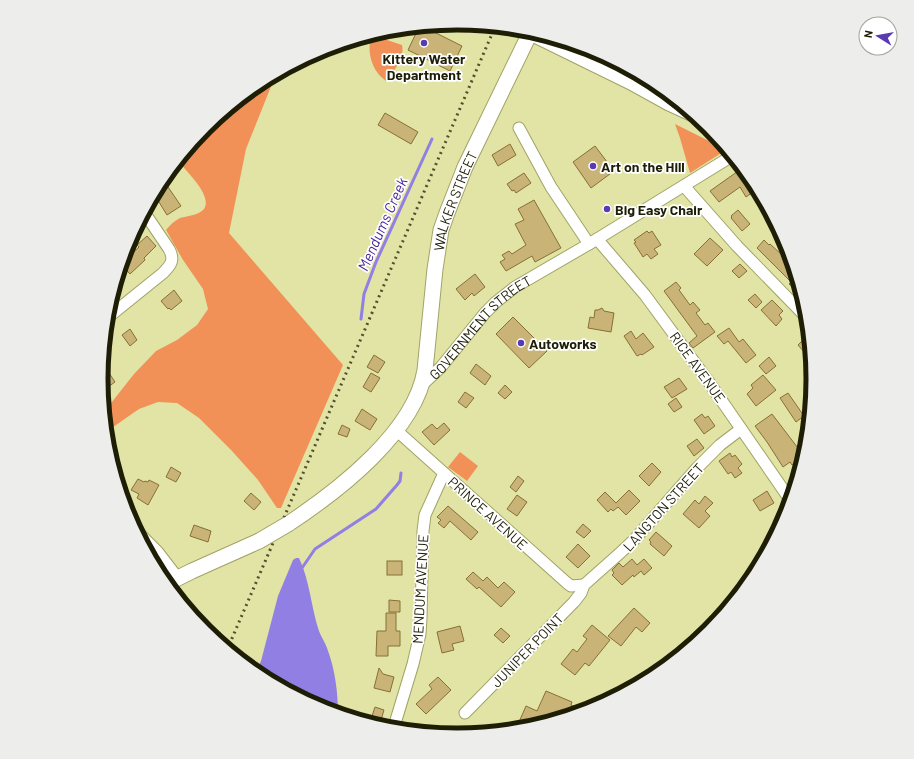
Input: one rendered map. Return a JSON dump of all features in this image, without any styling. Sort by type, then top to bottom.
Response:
[{"type":"main road","name":"WALKER STREET","points":[[423,384],[435,269],[441,230],[446,213],[465,167],[526,37]]},
{"type":"main road","points":[[558,46],[673,105]]},
{"type":"main road","name":"GOVERNMENT STREET","points":[[173,583],[192,571],[259,541],[288,524],[349,480],[396,430],[415,402],[423,384]]},
{"type":"main road","points":[[151,547],[156,553],[170,579]]},
{"type":"street","name":"RICE AVENUE","points":[[518,128],[551,187],[593,242],[645,295],[706,378],[787,495]]},
{"type":"street","name":"GOVERNMENT STREET","points":[[423,384],[441,366],[478,321],[496,302],[524,282],[593,242],[728,159]]},
{"type":"street","points":[[684,186],[737,246],[800,311]]},
{"type":"street","points":[[114,313],[171,265],[172,255],[148,218]]},
{"type":"street","name":"LANGTON STREET","points":[[584,585],[634,540],[711,454],[741,429]]},
{"type":"street","name":"PRINCE AVENUE","points":[[396,430],[567,583],[571,586],[584,585]]},
{"type":"street","name":"MENDUM AVENUE","points":[[395,723],[415,658],[420,634],[423,531],[425,515],[444,473]]},
{"type":"street","name":"JUNIPER POINT","points":[[465,713],[574,602],[581,593],[584,585]]},
{"type":"shaded area","points":[[382,38],[402,45],[402,55],[388,80],[386,81],[377,72],[371,60],[370,41]]},
{"type":"shaded area","points":[[361,44],[359,46],[344,49]]},
{"type":"shaded area","points":[[272,83],[246,149],[229,233],[343,365],[281,508],[277,508],[258,480],[232,451],[199,418],[177,403],[158,402],[139,409],[111,429],[108,406],[134,374],[156,351],[177,340],[197,325],[208,309],[203,289],[183,260],[166,230],[176,220],[194,215],[205,208],[205,198],[197,183],[181,165],[210,132],[244,102]]},
{"type":"shaded area","points":[[675,124],[716,144],[723,152],[690,173]]},
{"type":"shaded area","points":[[460,452],[478,466],[467,481],[448,467]]},
{"type":"shaded area","points":[[299,558],[303,567],[319,631],[326,646],[334,672],[337,689],[338,707],[302,693],[258,667],[261,661],[278,596],[293,560]]},
{"type":"building","points":[[432,31],[462,46],[450,71],[408,50],[416,33]]},
{"type":"building","points":[[385,113],[418,132],[411,144],[378,125]]},
{"type":"building","points":[[510,144],[516,155],[498,166],[492,155]]},
{"type":"building","name":"Art on the Hill","points":[[595,146],[614,171],[591,188],[573,162]]},
{"type":"building","points":[[737,171],[752,192],[746,197],[740,187],[719,202],[710,191]]},
{"type":"building","points":[[524,173],[531,183],[516,193],[514,190],[512,191],[507,184]]},
{"type":"building","points":[[166,185],[181,206],[167,215],[157,199]]},
{"type":"building","points":[[534,200],[561,248],[535,262],[532,256],[506,271],[500,262],[505,259],[502,255],[509,251],[512,254],[526,245],[515,224],[524,220],[518,209]]},
{"type":"building","points":[[738,210],[750,224],[742,231],[731,218],[731,216]]},
{"type":"building","points":[[647,231],[649,233],[652,231],[661,245],[654,249],[658,254],[651,259],[647,254],[643,257],[634,243],[636,242],[634,240]]},
{"type":"building","points":[[147,236],[156,246],[144,258],[145,260],[130,274],[125,269],[131,255],[139,247],[137,245]]},
{"type":"building","points":[[710,238],[723,250],[707,266],[694,254]]},
{"type":"building","points":[[764,240],[784,257],[795,290],[789,284],[791,282],[757,248]]},
{"type":"building","points":[[740,264],[747,271],[739,278],[732,271]]},
{"type":"building","points":[[475,274],[485,287],[474,296],[472,293],[465,300],[456,289]]},
{"type":"building","points":[[676,282],[681,288],[679,290],[690,305],[693,302],[700,310],[696,313],[705,325],[708,323],[715,332],[693,348],[689,343],[697,336],[664,291]]},
{"type":"building","points":[[174,290],[182,301],[171,310],[169,308],[168,309],[161,301]]},
{"type":"building","points":[[755,294],[762,302],[756,308],[748,300]]},
{"type":"building","points":[[772,300],[783,311],[779,315],[782,319],[776,326],[761,310]]},
{"type":"building","points":[[602,308],[604,311],[614,313],[611,332],[588,328],[590,317],[594,318],[595,310]]},
{"type":"building","name":"Autoworks","points":[[513,317],[547,351],[529,368],[496,334]]},
{"type":"building","points":[[729,328],[739,342],[743,339],[756,355],[746,363],[728,341],[724,344],[717,336]]},
{"type":"building","points":[[130,329],[137,340],[130,346],[122,335]]},
{"type":"building","points":[[631,331],[636,339],[643,333],[654,347],[642,355],[637,356],[624,336]]},
{"type":"building","points":[[804,339],[805,353],[798,345]]},
{"type":"building","points":[[374,355],[385,362],[378,373],[367,367]]},
{"type":"building","points":[[769,357],[776,366],[766,374],[759,366]]},
{"type":"building","points":[[476,364],[491,376],[485,385],[470,373]]},
{"type":"building","points":[[371,373],[380,378],[371,392],[363,387]]},
{"type":"building","points":[[108,374],[115,382],[108,387],[108,380]]},
{"type":"building","points":[[763,375],[776,390],[756,406],[747,394],[753,388],[751,385]]},
{"type":"building","points":[[679,378],[687,389],[672,398],[664,387]]},
{"type":"building","points":[[505,385],[512,392],[505,399],[498,393]]},
{"type":"building","points":[[465,392],[474,398],[466,408],[458,402]]},
{"type":"building","points":[[788,393],[804,416],[796,422],[780,398]]},
{"type":"building","points":[[676,398],[682,407],[674,412],[668,404]]},
{"type":"building","points":[[362,409],[377,419],[370,430],[355,421]]},
{"type":"building","points":[[702,414],[705,418],[708,416],[715,426],[704,434],[694,420]]},
{"type":"building","points":[[772,414],[800,450],[797,461],[792,465],[790,462],[783,467],[755,426]]},
{"type":"building","points":[[444,423],[450,430],[434,445],[422,432],[432,424],[437,429]]},
{"type":"building","points":[[342,425],[350,429],[347,437],[338,434]]},
{"type":"building","points":[[697,439],[704,448],[694,456],[687,446]]},
{"type":"building","points":[[730,453],[732,457],[735,455],[742,464],[738,468],[742,473],[735,478],[731,472],[728,474],[719,461]]},
{"type":"building","points":[[652,463],[661,472],[649,486],[639,476]]},
{"type":"building","points":[[171,467],[181,473],[176,482],[166,477]]},
{"type":"building","points":[[518,476],[524,481],[516,492],[510,487]]},
{"type":"building","points":[[138,479],[144,482],[148,482],[149,480],[159,485],[148,505],[137,498],[139,494],[131,490]]},
{"type":"building","points":[[629,490],[640,501],[626,515],[618,507],[613,511],[611,509],[608,512],[597,500],[605,492],[616,503]]},
{"type":"building","points":[[767,491],[774,503],[760,511],[753,500]]},
{"type":"building","points":[[251,493],[261,502],[254,510],[244,501]]},
{"type":"building","points":[[517,495],[527,502],[517,516],[507,509]]},
{"type":"building","points":[[705,496],[713,503],[705,511],[710,516],[699,528],[683,514],[695,500],[699,504]]},
{"type":"building","points":[[448,506],[478,532],[471,540],[450,521],[444,528],[438,523],[441,520],[437,517]]},
{"type":"building","points":[[583,524],[591,531],[584,538],[576,532]]},
{"type":"building","points":[[194,525],[211,531],[208,542],[190,536]]},
{"type":"building","points":[[656,532],[672,546],[664,556],[650,544],[651,542],[649,540]]},
{"type":"building","points":[[578,544],[590,556],[578,568],[566,557]]},
{"type":"building","points":[[632,559],[637,565],[644,559],[652,568],[644,575],[641,571],[634,577],[633,575],[622,585],[612,575],[614,573],[612,570],[619,563],[623,567]]},
{"type":"building","points":[[387,561],[402,561],[402,575],[387,575]]},
{"type":"building","points":[[473,572],[483,581],[487,577],[498,588],[504,582],[515,592],[501,607],[479,587],[477,589],[466,579]]},
{"type":"building","points":[[389,600],[400,601],[400,612],[389,612]]},
{"type":"building","points":[[634,608],[650,623],[642,632],[636,627],[621,646],[608,636]]},
{"type":"building","points":[[386,613],[396,613],[396,631],[400,631],[400,646],[388,646],[388,656],[376,656],[377,631],[386,631]]},
{"type":"building","points":[[592,625],[610,640],[589,666],[585,663],[575,675],[561,664],[573,649],[577,652],[587,639],[583,636]]},
{"type":"building","points":[[460,626],[464,641],[452,644],[454,650],[442,653],[437,632]]},
{"type":"building","points":[[501,628],[510,636],[503,643],[494,635]]},
{"type":"building","points":[[379,668],[383,674],[394,677],[390,692],[374,688]]},
{"type":"building","points":[[438,677],[451,690],[426,714],[416,704],[432,689],[429,685]]},
{"type":"building","points":[[546,691],[572,702],[571,705],[573,706],[572,709],[547,717],[519,722],[526,706],[537,711]]},
{"type":"building","points":[[375,707],[384,710],[381,720],[369,717],[370,715],[372,716]]},
{"type":"waterway","name":"Mendums Creek","points":[[361,319],[364,294],[376,262],[432,139]]},
{"type":"waterway","name":"Mendums Creek","points":[[302,568],[315,549],[376,509],[400,481],[401,473]]},
{"type":"railway","points":[[229,644],[493,32]]},
{"type":"place","name":"Kittery Water Department","points":[[424,43]]},
{"type":"place","name":"Art on the Hill","points":[[593,166]]},
{"type":"place","name":"Big Easy Chair","points":[[607,209]]},
{"type":"place","name":"Autoworks","points":[[521,343]]}]
